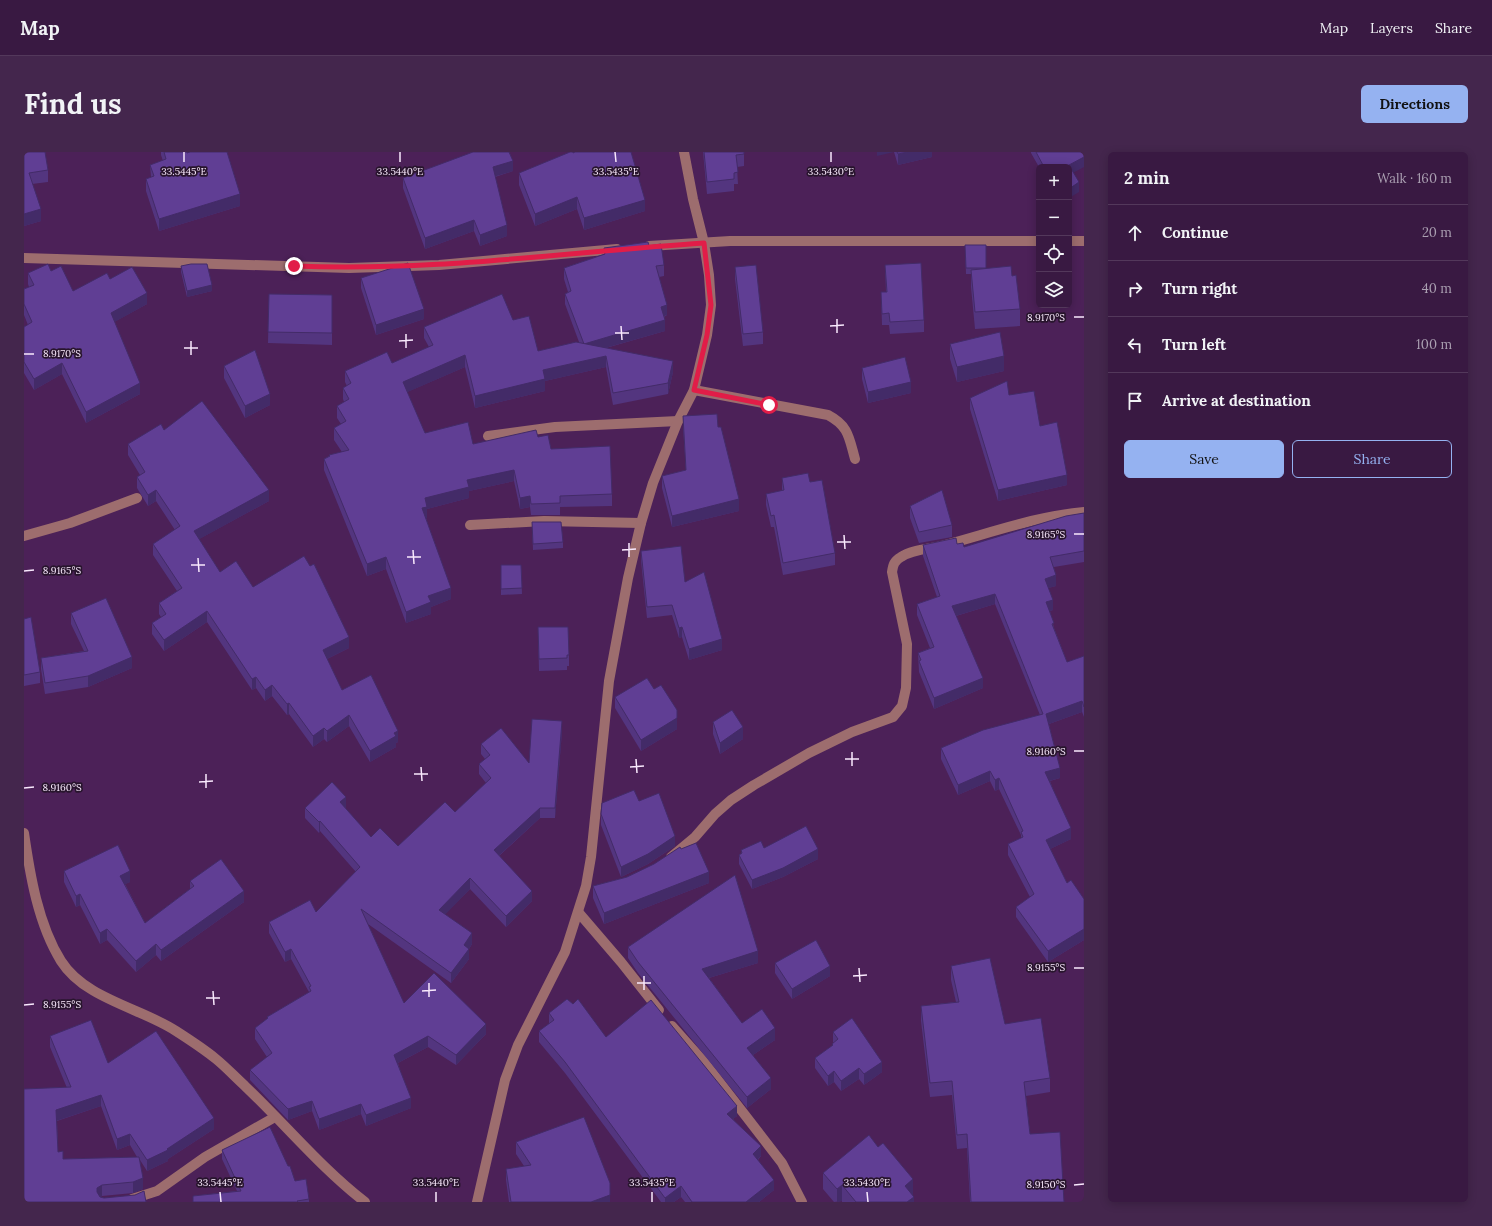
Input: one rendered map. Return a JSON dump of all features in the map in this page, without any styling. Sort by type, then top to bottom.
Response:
[{"type":"street","points":[[477,1202],[505,1080],[521,1039],[565,952],[585,893],[591,857],[609,680],[641,523],[653,483],[678,421],[694,390],[707,335],[711,305],[704,243],[693,199],[684,152]]},
{"type":"street","points":[[642,247],[704,243],[1036,241]]},
{"type":"street","points":[[1072,241],[1084,241]]},
{"type":"street","points":[[24,258],[349,268],[439,265],[626,248]]},
{"type":"street","points":[[694,390],[828,415],[840,422],[847,431],[855,459]]},
{"type":"street","points":[[488,436],[574,426],[678,421]]},
{"type":"street","points":[[24,536],[70,523],[137,498]]},
{"type":"street","points":[[663,862],[675,855],[695,837],[726,805],[754,785],[802,757],[852,732],[893,717],[902,706],[906,688],[907,644],[892,572],[894,563],[901,556],[918,550],[942,546],[1050,517],[1084,512]]},
{"type":"street","points":[[470,525],[544,522],[641,523]]},
{"type":"street","points":[[24,833],[36,894],[48,933],[62,962],[82,983],[122,1006],[174,1030],[217,1059],[301,1144],[365,1202]]},
{"type":"street","points":[[585,893],[598,890]]},
{"type":"street","points":[[579,913],[621,962],[671,1025],[704,1062],[782,1163],[802,1202]]},
{"type":"street","points":[[118,1201],[134,1199],[157,1191],[205,1157],[275,1117]]},
{"type":"building","points":[[24,152],[45,152],[48,170],[29,173],[41,209],[24,214]]},
{"type":"building","points":[[164,152],[227,152],[240,194],[159,219],[146,179],[154,176],[150,165],[166,159]]},
{"type":"building","points":[[473,152],[509,152],[513,161],[493,167],[507,225],[480,235],[474,220],[425,238],[403,178]]},
{"type":"building","points":[[570,152],[631,152],[645,200],[584,218],[577,197],[535,214],[519,173]]},
{"type":"building","points":[[704,152],[744,152],[744,154],[736,155],[738,172],[734,173],[734,179],[707,182]]},
{"type":"building","points":[[897,152],[908,152],[898,154]]},
{"type":"building","points":[[1036,152],[1084,152],[1084,157],[1071,164],[1042,164]]},
{"type":"building","points":[[1072,170],[1079,182],[1072,187]]},
{"type":"building","points":[[648,242],[649,246],[661,244],[664,265],[656,266],[667,305],[661,307],[665,320],[584,344],[565,294],[571,291],[564,268],[605,254],[604,248]]},
{"type":"building","points":[[965,245],[986,245],[986,268],[966,268]]},
{"type":"building","points":[[408,263],[424,309],[376,325],[361,278]]},
{"type":"building","points":[[921,263],[924,320],[890,322],[889,313],[882,314],[881,292],[887,292],[885,265]]},
{"type":"building","points":[[48,264],[51,271],[61,266],[73,291],[107,273],[110,279],[132,267],[147,293],[111,313],[140,383],[86,412],[62,363],[34,379],[24,362],[24,327],[32,322],[24,304],[24,289],[34,285],[28,273]]},
{"type":"building","points":[[191,264],[207,264],[212,285],[187,291],[181,266]]},
{"type":"building","points":[[756,265],[763,332],[743,334],[735,267]]},
{"type":"building","points":[[1011,266],[1012,276],[1016,275],[1020,309],[975,312],[971,270]]},
{"type":"building","points":[[269,294],[332,295],[332,333],[268,332]]},
{"type":"building","points":[[502,294],[513,320],[529,316],[538,351],[576,342],[673,361],[668,383],[613,393],[606,356],[543,370],[545,379],[475,396],[465,355],[403,382],[425,433],[468,422],[473,444],[536,430],[538,437],[548,435],[551,449],[610,446],[612,494],[560,496],[560,503],[531,504],[530,496],[520,498],[514,470],[467,480],[469,487],[425,498],[427,507],[422,508],[451,588],[428,596],[431,602],[406,612],[386,557],[367,564],[324,459],[330,456],[329,455],[349,450],[334,428],[346,421],[337,406],[349,399],[343,388],[351,383],[345,371],[387,352],[392,363],[433,345],[424,327]]},
{"type":"building","points":[[1000,332],[1004,356],[957,367],[950,344]]},
{"type":"building","points":[[255,350],[270,394],[245,406],[224,366]]},
{"type":"building","points":[[905,357],[911,382],[868,392],[862,368]]},
{"type":"building","points":[[1007,381],[1009,395],[1034,391],[1040,426],[1057,422],[1067,475],[998,490],[970,398]]},
{"type":"building","points":[[202,401],[269,490],[194,531],[220,572],[236,561],[253,587],[304,556],[310,566],[314,564],[349,637],[323,650],[342,690],[371,675],[398,731],[394,733],[396,736],[370,751],[349,715],[327,731],[324,728],[313,736],[289,703],[287,704],[272,685],[265,690],[256,677],[252,679],[207,611],[164,640],[152,623],[166,614],[159,603],[182,588],[153,544],[180,526],[156,490],[148,495],[137,477],[145,472],[128,444],[161,424],[164,430]]},
{"type":"building","points":[[717,414],[718,427],[721,427],[739,499],[672,516],[662,476],[686,470],[683,416]]},
{"type":"building","points":[[808,473],[810,482],[822,480],[835,553],[783,563],[774,515],[771,516],[766,494],[784,490],[782,478]]},
{"type":"building","points":[[942,490],[952,525],[919,532],[910,506]]},
{"type":"building","points":[[1084,513],[1084,551],[1050,557],[1056,575],[1045,579],[1053,600],[1046,602],[1054,623],[1052,624],[1067,662],[1084,656],[1084,707],[1082,701],[1046,714],[1060,768],[1045,772],[1071,828],[1046,840],[1067,883],[1071,880],[1084,899],[1084,929],[1048,951],[1016,907],[1034,894],[1008,844],[1023,837],[1021,832],[1023,831],[999,778],[995,780],[990,771],[958,785],[941,748],[983,730],[1043,714],[995,594],[952,606],[983,678],[934,698],[919,661],[921,660],[918,653],[934,647],[917,604],[940,596],[923,545],[956,538],[957,544],[963,543],[964,547],[1066,516]]},
{"type":"building","points":[[532,522],[561,522],[563,542],[533,544]]},
{"type":"building","points":[[681,546],[685,582],[704,572],[722,639],[689,649],[682,627],[679,628],[672,605],[647,607],[641,551]]},
{"type":"building","points":[[501,565],[521,565],[522,588],[501,589]]},
{"type":"building","points":[[106,598],[132,657],[88,676],[45,683],[41,658],[88,651],[71,613]]},
{"type":"building","points":[[31,617],[40,672],[24,675],[24,619]]},
{"type":"building","points":[[538,627],[568,627],[569,655],[567,655],[567,658],[539,659]]},
{"type":"building","points":[[647,678],[654,689],[661,685],[677,710],[677,718],[641,740],[615,697]]},
{"type":"building","points":[[732,710],[743,727],[720,743],[713,722]]},
{"type":"building","points":[[532,719],[562,721],[555,808],[540,808],[494,850],[532,891],[506,916],[470,878],[439,910],[472,933],[464,945],[469,949],[451,973],[361,909],[404,1003],[434,973],[486,1024],[456,1055],[428,1036],[394,1055],[411,1098],[366,1115],[361,1104],[319,1119],[312,1101],[288,1109],[250,1070],[272,1053],[255,1028],[268,1018],[267,1017],[311,991],[309,987],[311,986],[291,949],[285,952],[269,922],[310,900],[316,912],[360,867],[320,821],[319,822],[305,808],[332,782],[346,797],[340,802],[371,837],[380,828],[398,846],[445,802],[455,812],[491,778],[479,764],[490,755],[481,744],[501,728],[529,763]]},
{"type":"building","points":[[634,790],[639,801],[659,793],[675,836],[648,854],[621,867],[601,814],[602,803]]},
{"type":"building","points":[[806,826],[818,849],[783,868],[752,880],[739,855],[742,853],[741,850],[761,841],[764,848]]},
{"type":"building","points":[[696,843],[709,872],[604,913],[593,886],[627,877],[654,864],[680,847],[681,849]]},
{"type":"building","points":[[118,845],[130,871],[120,876],[145,923],[194,886],[190,881],[221,859],[244,891],[161,950],[156,944],[136,961],[107,929],[100,933],[80,894],[76,896],[64,871]]},
{"type":"building","points":[[735,875],[758,951],[702,969],[742,1023],[762,1009],[775,1028],[747,1048],[771,1078],[747,1097],[638,962],[628,947]]},
{"type":"building","points":[[816,940],[830,966],[792,989],[775,963]]},
{"type":"building","points":[[990,958],[1005,1024],[1041,1018],[1050,1078],[1024,1082],[1030,1134],[1060,1132],[1064,1202],[971,1202],[967,1134],[957,1135],[952,1081],[930,1083],[921,1006],[959,1002],[951,966]]},
{"type":"building","points":[[567,999],[573,1004],[578,999],[606,1037],[651,1000],[737,1106],[727,1114],[761,1146],[753,1154],[774,1180],[746,1202],[692,1202],[681,1186],[665,1198],[565,1062],[539,1031],[554,1020],[549,1013]]},
{"type":"building","points":[[852,1018],[882,1062],[864,1074],[859,1068],[841,1081],[834,1071],[828,1076],[815,1058],[833,1045],[832,1044],[838,1039],[833,1032]]},
{"type":"building","points":[[91,1020],[108,1063],[156,1031],[214,1118],[167,1149],[168,1150],[147,1160],[130,1134],[117,1139],[101,1095],[56,1110],[58,1152],[63,1151],[63,1159],[139,1157],[143,1178],[133,1182],[102,1185],[97,1188],[97,1192],[100,1197],[104,1198],[135,1195],[144,1191],[146,1202],[24,1202],[24,1089],[71,1087],[50,1036]]},
{"type":"building","points":[[584,1117],[610,1183],[610,1195],[591,1202],[511,1202],[506,1169],[531,1165],[516,1142]]},
{"type":"building","points":[[270,1127],[288,1166],[290,1166],[295,1181],[306,1179],[309,1199],[297,1201],[298,1202],[193,1202],[193,1196],[241,1191],[222,1150]]},
{"type":"building","points":[[869,1135],[878,1147],[883,1143],[913,1179],[905,1186],[914,1197],[907,1202],[856,1202],[842,1185],[837,1189],[823,1173]]},
{"type":"route","points":[[294,266],[349,268],[406,267],[611,249],[704,243],[709,275],[711,305],[707,335],[694,390],[769,405]]}]
